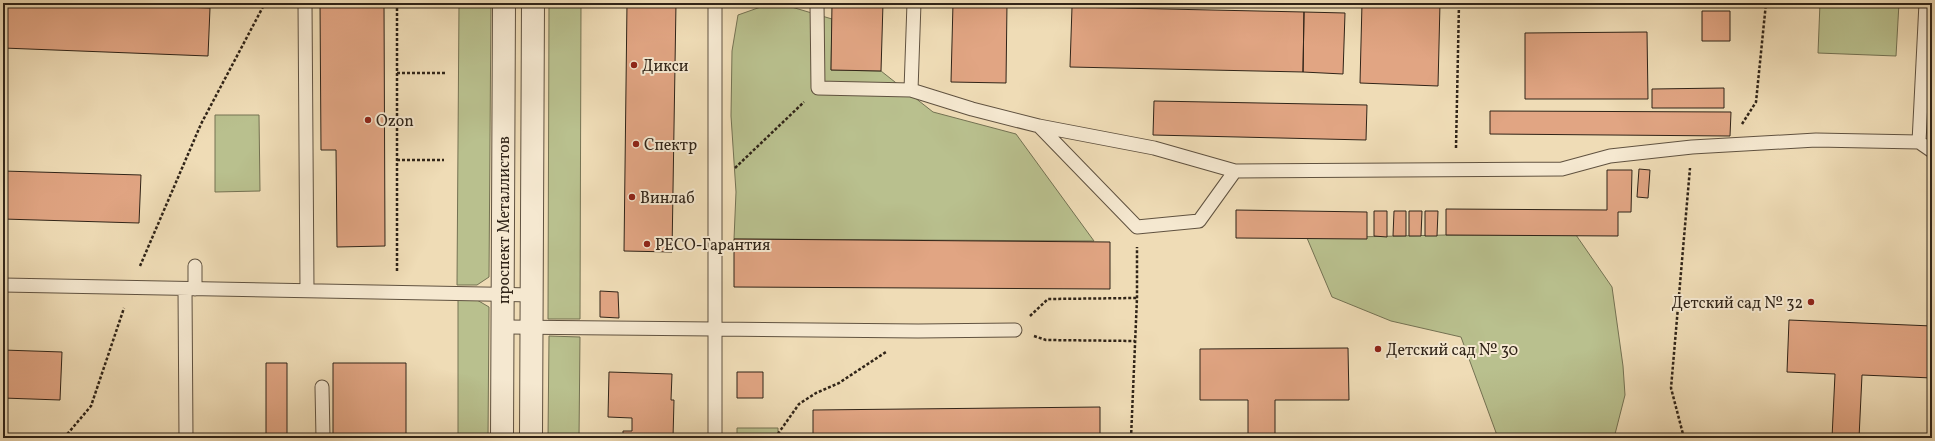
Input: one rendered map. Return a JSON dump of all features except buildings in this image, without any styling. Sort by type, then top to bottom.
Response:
[{"type":"street","name":"проспект Металлистов","points":[[502,438],[504,3]]},
{"type":"street","name":"проспект Металлистов","points":[[531,438],[533,3]]},
{"type":"lane","points":[[306,3],[306,290]]},
{"type":"lane","points":[[715,3],[715,438]]},
{"type":"lane","points":[[817,3],[818,88],[911,90],[972,109],[1039,126],[1154,148],[1235,171],[1562,169],[1610,156],[1692,147],[1816,140],[1919,142],[1932,151]]},
{"type":"lane","points":[[911,90],[914,3]]},
{"type":"lane","points":[[1919,142],[1926,3]]},
{"type":"lane","points":[[1039,126],[1137,226],[1199,221],[1235,171]]},
{"type":"lane","points":[[186,438],[190,289],[195,266]]},
{"type":"lane","points":[[3,285],[532,294]]},
{"type":"lane","points":[[503,328],[918,331],[1015,330]]},
{"type":"lane","points":[[322,387],[323,438]]},
{"type":"path","points":[[64,438],[91,406],[131,287],[201,124],[265,3]]},
{"type":"path","points":[[397,3],[397,292]]},
{"type":"path","points":[[1456,169],[1459,3]]},
{"type":"path","points":[[1729,145],[1756,102],[1766,3]]},
{"type":"path","points":[[398,73],[445,73]]},
{"type":"path","points":[[715,188],[818,88]]},
{"type":"path","points":[[1684,438],[1672,388],[1692,147]]},
{"type":"path","points":[[397,160],[444,160]]},
{"type":"path","points":[[1131,438],[1137,298],[1137,226]]},
{"type":"path","points":[[1135,340],[1046,340],[1015,330],[1048,299],[1137,298]]},
{"type":"path","points":[[775,438],[800,404],[816,393],[839,383],[918,331]]},
{"type":"green space","points":[[459,3],[491,3],[489,277],[477,285],[457,285]]},
{"type":"green space","points":[[549,3],[581,3],[580,319],[548,319]]},
{"type":"green space","points":[[772,3],[778,3],[832,19],[831,70],[881,71],[933,112],[1016,134],[1094,241],[734,239],[736,192],[731,116],[732,51],[738,15]]},
{"type":"green space","points":[[1820,3],[1899,3],[1896,56],[1818,53]]},
{"type":"green space","points":[[215,115],[259,115],[260,191],[215,192]]},
{"type":"green space","points":[[1446,235],[1576,235],[1612,287],[1623,366],[1625,395],[1614,438],[1498,438],[1461,337],[1391,321],[1332,297],[1307,238]]},
{"type":"green space","points":[[458,300],[477,300],[489,307],[488,438],[458,438]]},
{"type":"green space","points":[[549,336],[580,337],[579,438],[548,438]]},
{"type":"green space","points":[[737,428],[778,428],[778,438],[737,438]]},
{"type":"place","name":"Дикси","points":[[634,65]]},
{"type":"place","name":"Ozon","points":[[368,120]]},
{"type":"place","name":"Спектр","points":[[636,144]]},
{"type":"place","name":"Винлаб","points":[[632,197]]},
{"type":"place","name":"РЕСО-Гарантия","points":[[647,244]]},
{"type":"place","name":"Детский сад № 32","points":[[1811,302]]},
{"type":"place","name":"Детский сад № 30","points":[[1378,349]]}]
